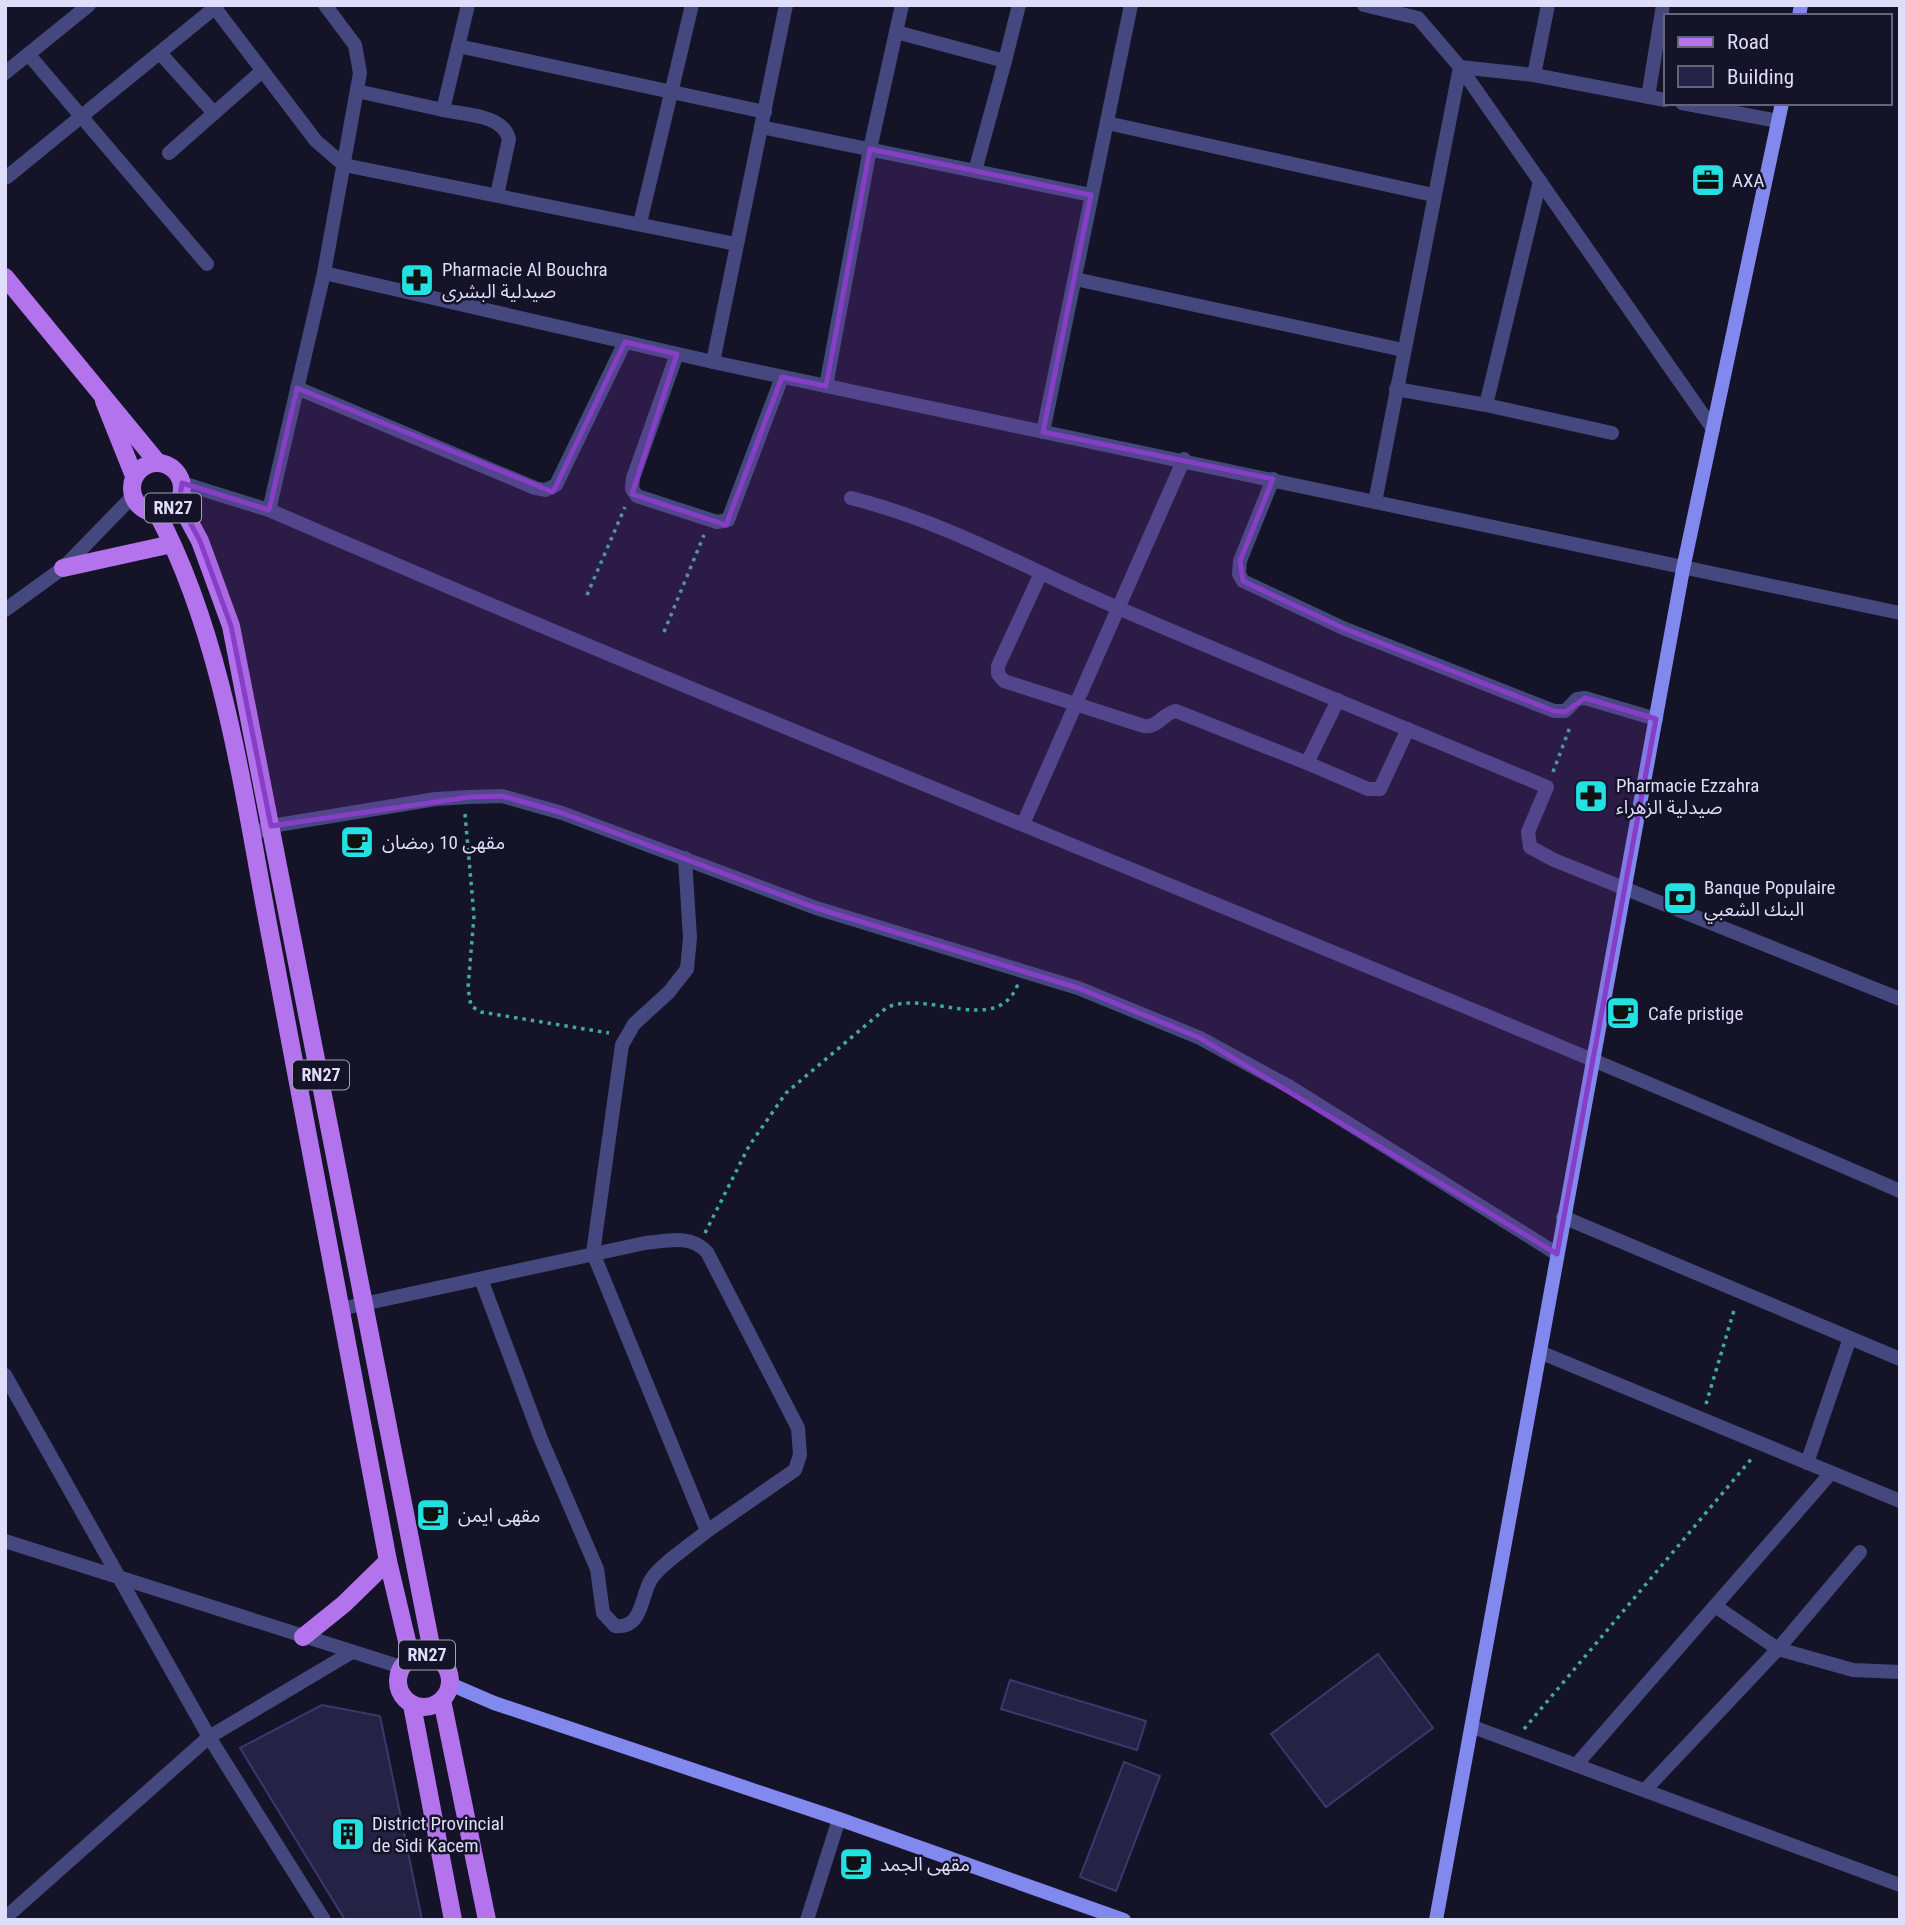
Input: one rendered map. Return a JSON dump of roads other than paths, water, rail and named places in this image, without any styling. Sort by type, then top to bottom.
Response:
[{"type":"main road","name":"RN27","points":[[5,277],[158,463],[174,468],[182,483],[179,502],[200,541],[230,626],[366,1302],[433,1656],[446,1667],[446,1692],[487,1920]]},
{"type":"main road","name":"RN27","points":[[102,394],[134,476],[133,496],[142,509],[157,513],[167,512],[179,502]]},
{"type":"main road","name":"RN27","points":[[134,476],[142,468],[158,463]]},
{"type":"main road","name":"RN27","points":[[157,513],[205,622],[251,835],[406,1663],[397,1684],[405,1700],[412,1705],[453,1920]]},
{"type":"main road","points":[[62,568],[172,544]]},
{"type":"main road","points":[[303,1637],[344,1604],[388,1561]]},
{"type":"main road","name":"RN27","points":[[406,1663],[433,1656]]},
{"type":"main road","points":[[412,1705],[428,1707],[446,1692]]},
{"type":"street","points":[[5,73],[89,5]]},
{"type":"street","points":[[269,510],[324,273],[360,74],[355,45],[325,5]]},
{"type":"street","points":[[443,110],[468,5]]},
{"type":"street","points":[[640,223],[692,5]]},
{"type":"street","points":[[713,362],[786,5]]},
{"type":"street","points":[[826,386],[870,149],[902,5]]},
{"type":"street","points":[[975,171],[1019,5]]},
{"type":"street","points":[[1043,432],[1131,5]]},
{"type":"street","points":[[1364,5],[1419,11],[1713,429]]},
{"type":"street","points":[[1534,75],[1548,5]]},
{"type":"street","points":[[1648,97],[1663,5]]},
{"type":"street","points":[[7,177],[217,6],[262,71],[316,141],[344,164],[736,244]]},
{"type":"street","points":[[896,32],[1005,61]]},
{"type":"street","points":[[458,46],[765,112]]},
{"type":"street","points":[[160,53],[214,113]]},
{"type":"street","points":[[29,55],[207,264]]},
{"type":"street","points":[[1460,66],[1534,75],[1664,100]]},
{"type":"street","points":[[1375,502],[1460,66]]},
{"type":"street","points":[[169,153],[262,71]]},
{"type":"street","points":[[357,91],[503,126],[509,139],[497,195]]},
{"type":"street","points":[[1693,105],[1778,121]]},
{"type":"street","points":[[1436,1920],[1542,1353],[1563,1217],[1683,569],[1782,105]]},
{"type":"street","points":[[1107,123],[1433,195]]},
{"type":"street","points":[[761,127],[1091,195]]},
{"type":"street","points":[[1486,405],[1540,181]]},
{"type":"street","points":[[324,273],[782,377],[1184,459],[1683,569],[1900,612]]},
{"type":"street","points":[[1075,279],[1403,350]]},
{"type":"street","points":[[298,388],[545,490],[556,485],[625,342]]},
{"type":"street","points":[[677,354],[633,478],[632,489],[637,496],[717,522],[728,520],[782,377]]},
{"type":"street","points":[[1396,389],[1486,405],[1612,433]]},
{"type":"street","points":[[1023,824],[1184,459]]},
{"type":"street","points":[[1273,479],[1240,561],[1239,574],[1243,581],[1343,628],[1554,711],[1568,709],[1577,699],[1585,698],[1656,719]]},
{"type":"street","points":[[182,483],[269,510],[1592,1057],[1900,1191]]},
{"type":"street","points":[[5,610],[62,568],[133,496]]},
{"type":"street","points":[[852,498],[920,517],[964,535],[1118,608],[1547,787],[1528,832],[1530,847],[1900,999]]},
{"type":"street","points":[[1041,573],[998,666],[998,674],[1004,681],[1150,727],[1176,710],[1368,789],[1380,789],[1408,729]]},
{"type":"street","points":[[1307,763],[1338,700]]},
{"type":"street","points":[[251,835],[271,826],[436,799],[502,796],[527,802],[816,908],[1023,972],[1152,1017],[1243,1059],[1557,1254]]},
{"type":"street","points":[[685,858],[690,938],[687,969],[626,1036],[620,1054],[593,1253],[707,1531]]},
{"type":"street","points":[[1563,1217],[1900,1359]]},
{"type":"street","points":[[340,1309],[593,1253],[679,1240],[699,1244],[707,1252],[798,1428],[801,1441],[794,1470],[707,1531],[653,1576],[639,1613],[631,1622],[620,1627],[608,1623],[603,1613],[597,1569],[541,1439],[481,1279]]},
{"type":"street","points":[[1807,1463],[1850,1338]]},
{"type":"street","points":[[1542,1353],[1900,1501]]},
{"type":"street","points":[[5,1375],[52,1454],[117,1578],[209,1737],[324,1920]]},
{"type":"street","points":[[1576,1765],[1831,1473]]},
{"type":"street","points":[[5,1541],[352,1652],[406,1663]]},
{"type":"street","points":[[1645,1790],[1779,1649],[1860,1552]]},
{"type":"street","points":[[1715,1606],[1779,1649],[1853,1670],[1900,1672]]},
{"type":"street","points":[[5,1918],[209,1737],[352,1652]]},
{"type":"street","points":[[446,1692],[494,1703],[839,1819],[1124,1920]]},
{"type":"street","points":[[1473,1727],[1900,1885]]},
{"type":"street","points":[[807,1920],[839,1819]]},
{"type":"place","name":"AXA","points":[[1708,180]]},
{"type":"place","name":"Pharmacie Al Bouchra صيدلية البشرى","points":[[417,280]]},
{"type":"place","name":"Pharmacie Ezzahra صيدلية الزهراء","points":[[1591,796]]},
{"type":"place","name":"مقهى 10 رمضان","points":[[357,842]]},
{"type":"place","name":"Banque Populaire البنك الشعبي","points":[[1680,898]]},
{"type":"place","name":"Cafe pristige","points":[[1623,1013]]},
{"type":"place","name":"مقهى ايمن","points":[[433,1515]]},
{"type":"place","name":"District Provincial de Sidi Kacem","points":[[348,1834]]},
{"type":"place","name":"مقهى الجمد","points":[[856,1864]]}]
